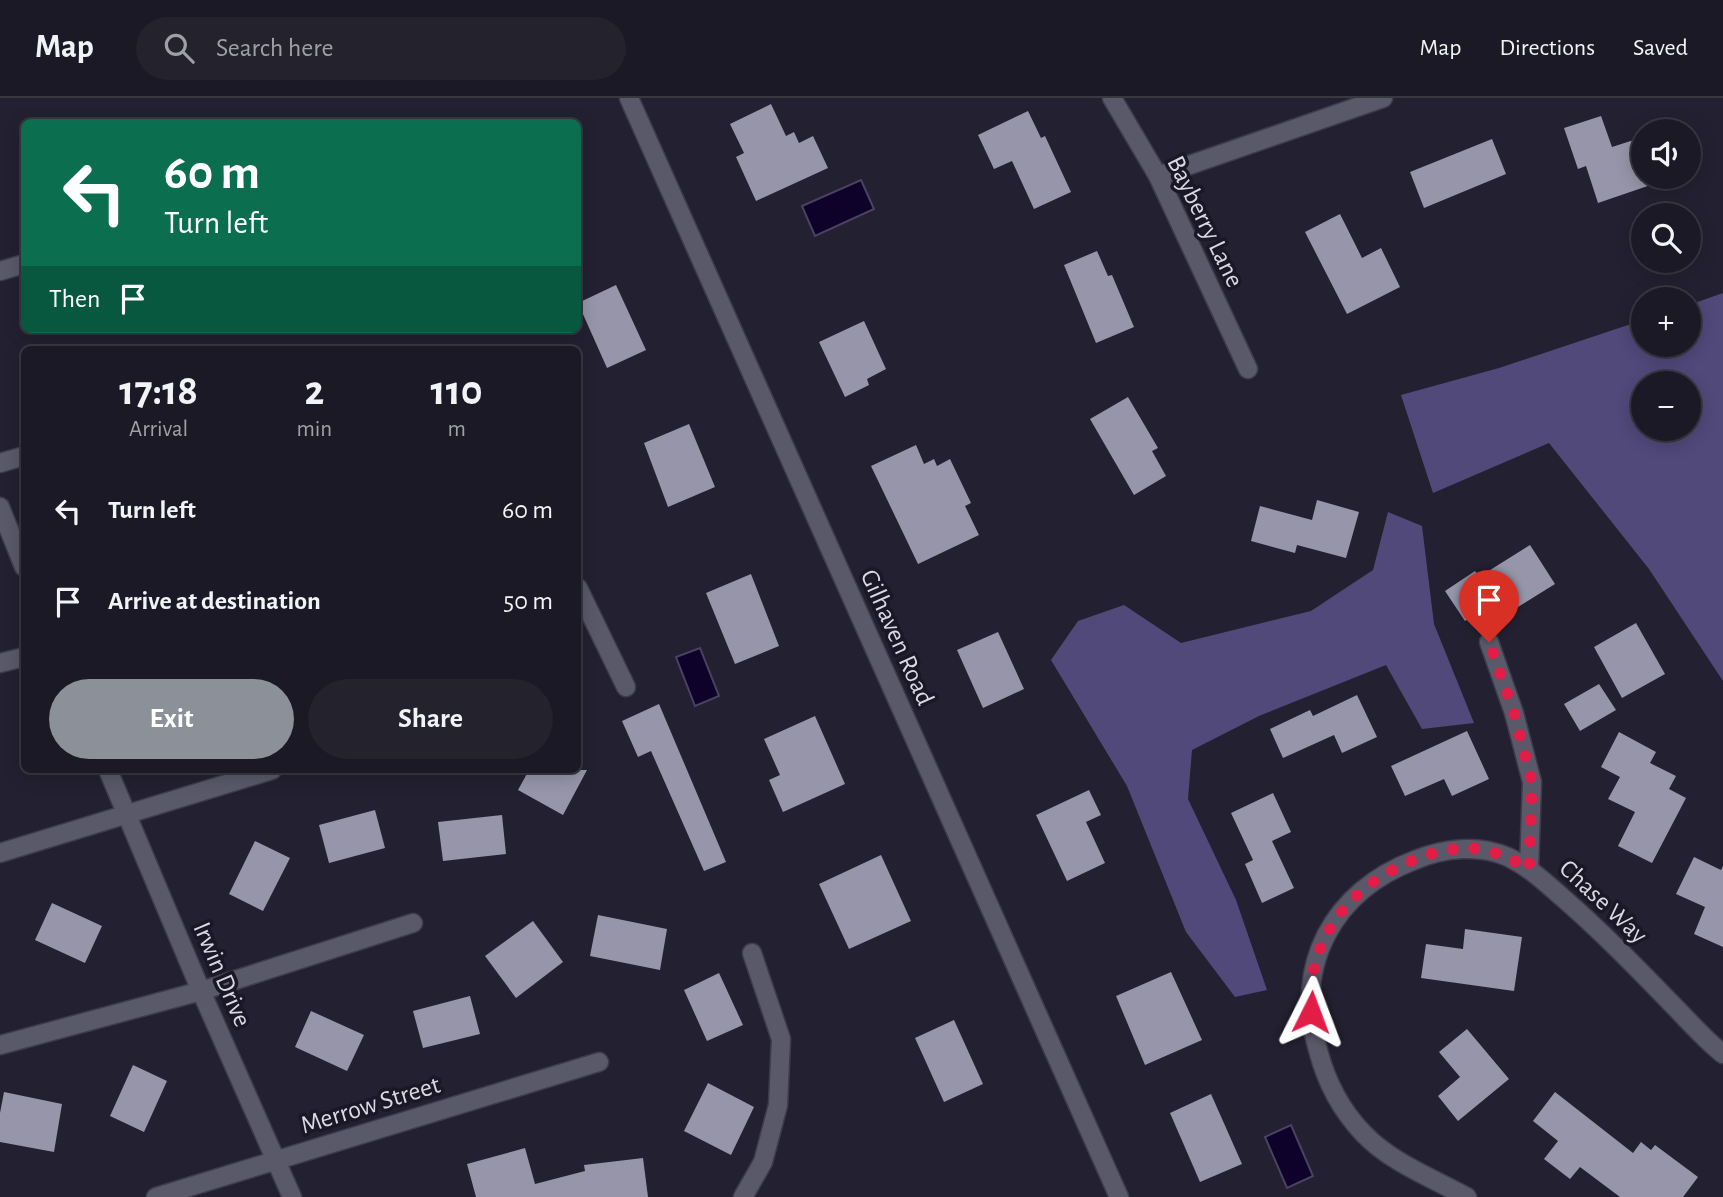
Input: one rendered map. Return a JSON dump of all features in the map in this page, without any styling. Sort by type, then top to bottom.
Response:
[{"type":"street","name":"Gilhaven Road","points":[[629,98],[1119,1197]]},
{"type":"street","name":"Bayberry Lane","points":[[1112,98],[1158,176],[1248,369]]},
{"type":"street","points":[[1158,176],[1383,98]]},
{"type":"street","points":[[0,271],[21,265]]},
{"type":"street","points":[[0,463],[21,457]]},
{"type":"street","points":[[0,508],[21,560]]},
{"type":"street","points":[[581,594],[626,687]]},
{"type":"street","points":[[1489,642],[1514,713],[1532,782],[1529,869]]},
{"type":"street","points":[[0,663],[21,658]]},
{"type":"street","name":"Irwin Drive","points":[[109,773],[292,1197]]},
{"type":"street","points":[[0,853],[262,773]]},
{"type":"street","name":"Chase Way","points":[[1467,1197],[1392,1157],[1364,1134],[1340,1104],[1323,1069],[1312,1032],[1309,992],[1317,953],[1335,919],[1362,889],[1396,867],[1433,853],[1469,848],[1506,856],[1529,869],[1597,928],[1723,1054]]},
{"type":"street","points":[[0,1045],[201,991],[413,923]]},
{"type":"street","points":[[743,1197],[763,1161],[778,1105],[781,1039],[752,954]]},
{"type":"street","name":"Merrow Street","points":[[156,1197],[599,1062]]},
{"type":"shaded area","points":[[861,180],[874,209],[815,236],[802,206]]},
{"type":"shaded area","points":[[1723,293],[1723,681],[1649,569],[1549,443],[1433,493],[1401,395],[1499,368],[1631,324],[1631,357],[1701,357],[1701,301]]},
{"type":"shaded area","points":[[1388,512],[1422,526],[1434,624],[1474,723],[1422,729],[1386,665],[1259,716],[1192,750],[1188,799],[1236,900],[1267,990],[1235,997],[1186,932],[1127,786],[1051,660],[1078,621],[1124,605],[1181,643],[1311,611],[1373,570]]},
{"type":"shaded area","points":[[700,648],[719,696],[695,706],[676,657]]},
{"type":"shaded area","points":[[1291,1125],[1313,1176],[1287,1188],[1265,1137]]},
{"type":"building","points":[[771,104],[786,136],[794,132],[799,143],[813,136],[828,168],[756,201],[736,157],[744,153],[730,124]]},
{"type":"building","points":[[1028,111],[1041,138],[1045,136],[1071,192],[1034,209],[1012,161],[994,169],[978,135]]},
{"type":"building","points":[[1601,116],[1612,147],[1631,141],[1631,189],[1639,189],[1598,203],[1586,166],[1578,169],[1564,128]]},
{"type":"building","points":[[1492,139],[1506,174],[1424,208],[1410,172]]},
{"type":"building","points":[[1340,214],[1362,258],[1381,248],[1400,287],[1347,314],[1305,232]]},
{"type":"building","points":[[1097,251],[1108,276],[1112,275],[1134,327],[1096,343],[1064,265]]},
{"type":"building","points":[[616,285],[646,350],[607,368],[581,310],[581,302]]},
{"type":"building","points":[[864,321],[886,369],[867,379],[869,385],[845,397],[819,342]]},
{"type":"building","points":[[1128,397],[1158,448],[1152,451],[1166,476],[1134,495],[1090,419]]},
{"type":"building","points":[[689,424],[715,487],[668,507],[644,443]]},
{"type":"building","points":[[916,445],[924,464],[934,459],[937,466],[950,459],[971,503],[965,506],[979,535],[918,564],[871,466]]},
{"type":"building","points":[[1317,500],[1359,512],[1346,558],[1297,545],[1295,553],[1251,541],[1260,506],[1312,520]]},
{"type":"building","points":[[1530,545],[1555,584],[1518,607],[1509,593],[1465,621],[1445,591],[1475,571],[1479,577]]},
{"type":"building","points":[[751,574],[779,646],[735,664],[706,593]]},
{"type":"building","points":[[1636,623],[1665,674],[1622,698],[1594,647]]},
{"type":"building","points":[[998,632],[1024,689],[983,708],[957,650]]},
{"type":"building","points":[[1599,684],[1616,710],[1580,731],[1564,704]]},
{"type":"building","points":[[1357,695],[1377,737],[1342,753],[1334,735],[1283,758],[1270,729],[1310,710],[1313,716]]},
{"type":"building","points":[[659,704],[726,862],[704,871],[651,751],[638,757],[622,721]]},
{"type":"building","points":[[815,716],[845,784],[783,812],[769,780],[780,775],[764,739]]},
{"type":"building","points":[[1467,731],[1489,779],[1452,796],[1444,779],[1405,796],[1391,766]]},
{"type":"building","points":[[1619,732],[1656,752],[1650,763],[1676,776],[1669,789],[1686,798],[1652,863],[1618,846],[1635,812],[1608,799],[1620,777],[1601,767]]},
{"type":"building","points":[[581,770],[587,770],[563,815],[518,790],[527,773],[581,773]]},
{"type":"building","points":[[1089,790],[1101,815],[1086,822],[1105,863],[1067,881],[1036,815]]},
{"type":"building","points":[[1273,793],[1291,832],[1272,841],[1294,888],[1262,903],[1245,864],[1253,860],[1231,813]]},
{"type":"building","points":[[375,810],[385,848],[329,863],[319,825]]},
{"type":"building","points":[[502,815],[506,854],[443,861],[438,822]]},
{"type":"building","points":[[255,841],[290,858],[263,911],[229,894]]},
{"type":"building","points":[[881,855],[911,921],[849,949],[819,884]]},
{"type":"building","points":[[1694,857],[1721,870],[1723,866],[1723,947],[1694,934],[1705,907],[1676,894]]},
{"type":"building","points":[[52,903],[102,926],[85,963],[35,940]]},
{"type":"building","points":[[598,915],[667,929],[660,970],[590,956]]},
{"type":"building","points":[[533,921],[563,962],[516,998],[485,956]]},
{"type":"building","points":[[1465,929],[1522,937],[1514,991],[1421,978],[1426,944],[1463,949]]},
{"type":"building","points":[[1171,972],[1202,1040],[1145,1065],[1116,996]]},
{"type":"building","points":[[719,973],[743,1025],[707,1041],[684,990]]},
{"type":"building","points":[[470,996],[480,1034],[423,1048],[413,1011]]},
{"type":"building","points":[[311,1011],[364,1035],[347,1071],[295,1047]]},
{"type":"building","points":[[954,1020],[983,1084],[944,1102],[915,1038]]},
{"type":"building","points":[[1467,1029],[1509,1079],[1458,1121],[1438,1096],[1460,1077],[1439,1052]]},
{"type":"building","points":[[133,1065],[167,1081],[144,1132],[110,1116]]},
{"type":"building","points":[[708,1083],[754,1107],[731,1155],[684,1131]]},
{"type":"building","points":[[4,1092],[62,1104],[54,1152],[0,1142],[0,1113]]},
{"type":"building","points":[[1555,1092],[1633,1153],[1641,1142],[1651,1150],[1655,1145],[1698,1177],[1683,1197],[1620,1197],[1580,1167],[1570,1179],[1544,1159],[1558,1141],[1533,1121]]},
{"type":"building","points":[[1211,1094],[1242,1164],[1200,1182],[1170,1113]]},
{"type":"building","points":[[525,1148],[535,1184],[585,1171],[584,1165],[643,1158],[648,1197],[476,1197],[467,1164]]},
{"type":"route","points":[[1311,1012],[1309,992],[1317,953],[1335,919],[1362,889],[1396,867],[1433,853],[1469,848],[1506,856],[1529,869],[1532,782],[1514,713],[1489,642]]}]
